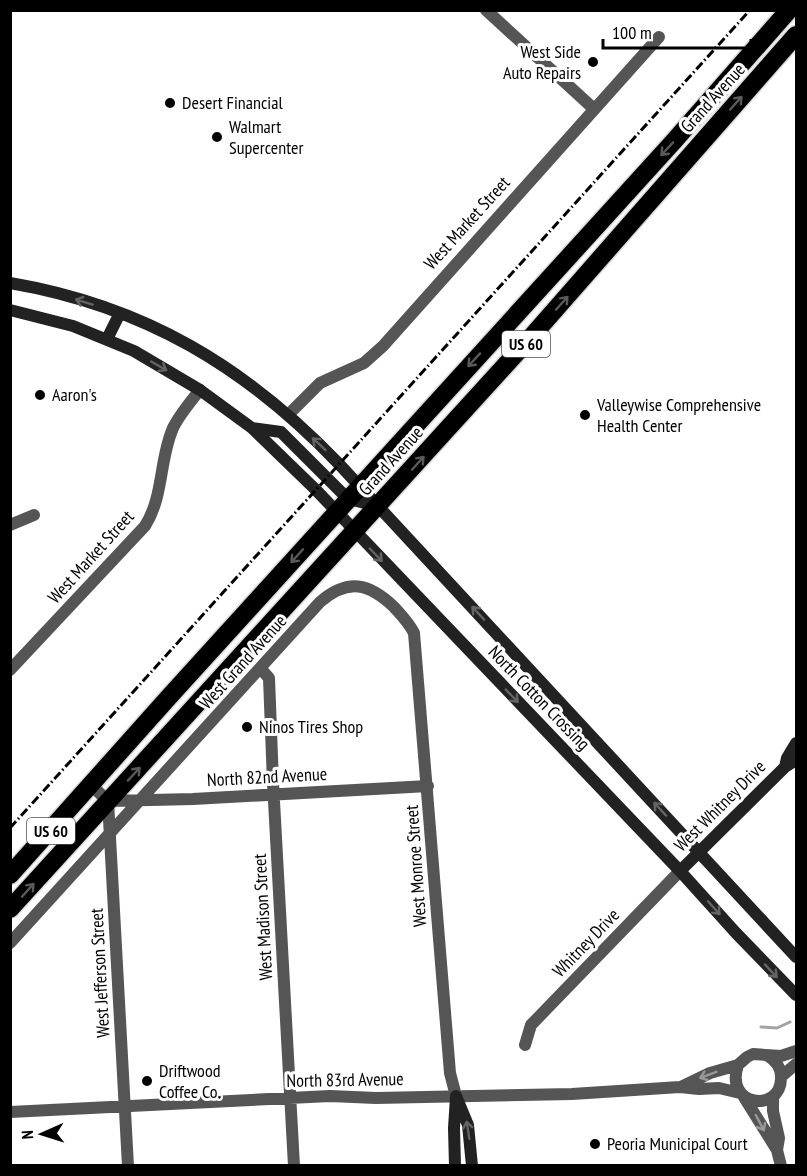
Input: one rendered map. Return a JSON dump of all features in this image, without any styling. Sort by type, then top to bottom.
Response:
[{"type":"highway","name":"Grand Avenue","points":[[10,875],[674,141],[789,10]]},
{"type":"highway","name":"Grand Avenue","points":[[10,909],[532,336],[796,35]]},
{"type":"main road","name":"North Cotton Crossing","points":[[10,283],[36,288],[120,313],[154,327],[206,353],[254,386],[288,415],[333,458],[348,499],[354,532],[680,871],[796,996]]},
{"type":"main road","name":"North Cotton Crossing","points":[[10,310],[59,322],[108,339],[134,351],[200,390],[348,499],[378,506],[796,957]]},
{"type":"main road","points":[[108,339],[120,313]]},
{"type":"main road","name":"North Cotton Crossing","points":[[252,428],[281,432],[348,499]]},
{"type":"main road","name":"West Whitney Drive","points":[[784,767],[796,743]]},
{"type":"main road","name":"West Whitney Drive","points":[[680,871],[784,767],[796,760]]},
{"type":"main road","name":"West Monroe Street","points":[[455,1166],[456,1096]]},
{"type":"main road","name":"West Monroe Street","points":[[456,1096],[468,1125],[472,1166]]},
{"type":"street","points":[[486,10],[594,109]]},
{"type":"street","name":"West Market Street","points":[[288,415],[320,383],[364,363],[383,346],[659,37]]},
{"type":"street","name":"West Market Street","points":[[10,670],[145,526],[156,505],[167,449],[174,428],[200,390]]},
{"type":"street","points":[[10,525],[34,516]]},
{"type":"street","name":"West Grand Avenue","points":[[111,831],[141,801],[320,602],[341,588],[358,586],[375,591],[404,617],[414,633]]},
{"type":"street","name":"West Monroe Street","points":[[414,633],[450,1073],[456,1096]]},
{"type":"street","name":"West Madison Street","points":[[261,669],[269,678],[294,1166]]},
{"type":"street","points":[[92,786],[108,801]]},
{"type":"street","name":"North 82nd Avenue","points":[[108,801],[428,786]]},
{"type":"street","name":"West Jefferson Street","points":[[108,801],[128,1166]]},
{"type":"street","points":[[10,943],[111,831]]},
{"type":"street","name":"Whitney Drive","points":[[525,1045],[531,1025],[680,871]]},
{"type":"street","name":"North 83rd Avenue","points":[[680,1087],[710,1073],[738,1065],[753,1054],[789,1055],[796,1051]]},
{"type":"street","points":[[768,1056],[777,1064],[782,1076],[781,1084],[773,1096],[778,1138],[777,1150]]},
{"type":"street","points":[[782,1076],[796,1064]]},
{"type":"street","points":[[738,1065],[735,1081],[777,1150],[781,1166]]},
{"type":"street","name":"North 83rd Avenue","points":[[10,1112],[291,1098],[572,1095],[680,1087],[719,1088],[759,1102],[773,1096]]},
{"type":"waterway","points":[[761,1027],[777,1028],[790,1022]]},
{"type":"railway","points":[[10,828],[750,10]]},
{"type":"place","name":"West Side Auto Repairs","points":[[593,62]]},
{"type":"place","name":"Desert Financial","points":[[170,103]]},
{"type":"place","name":"Walmart Supercenter","points":[[217,137]]},
{"type":"place","name":"Aaron's","points":[[40,395]]},
{"type":"place","name":"Valleywise Comprehensive Health Center","points":[[585,415]]},
{"type":"place","name":"Ninos Tires Shop","points":[[247,727]]},
{"type":"place","name":"Driftwood Coffee Co.","points":[[147,1081]]},
{"type":"place","name":"Peoria Municipal Court","points":[[595,1144]]}]
